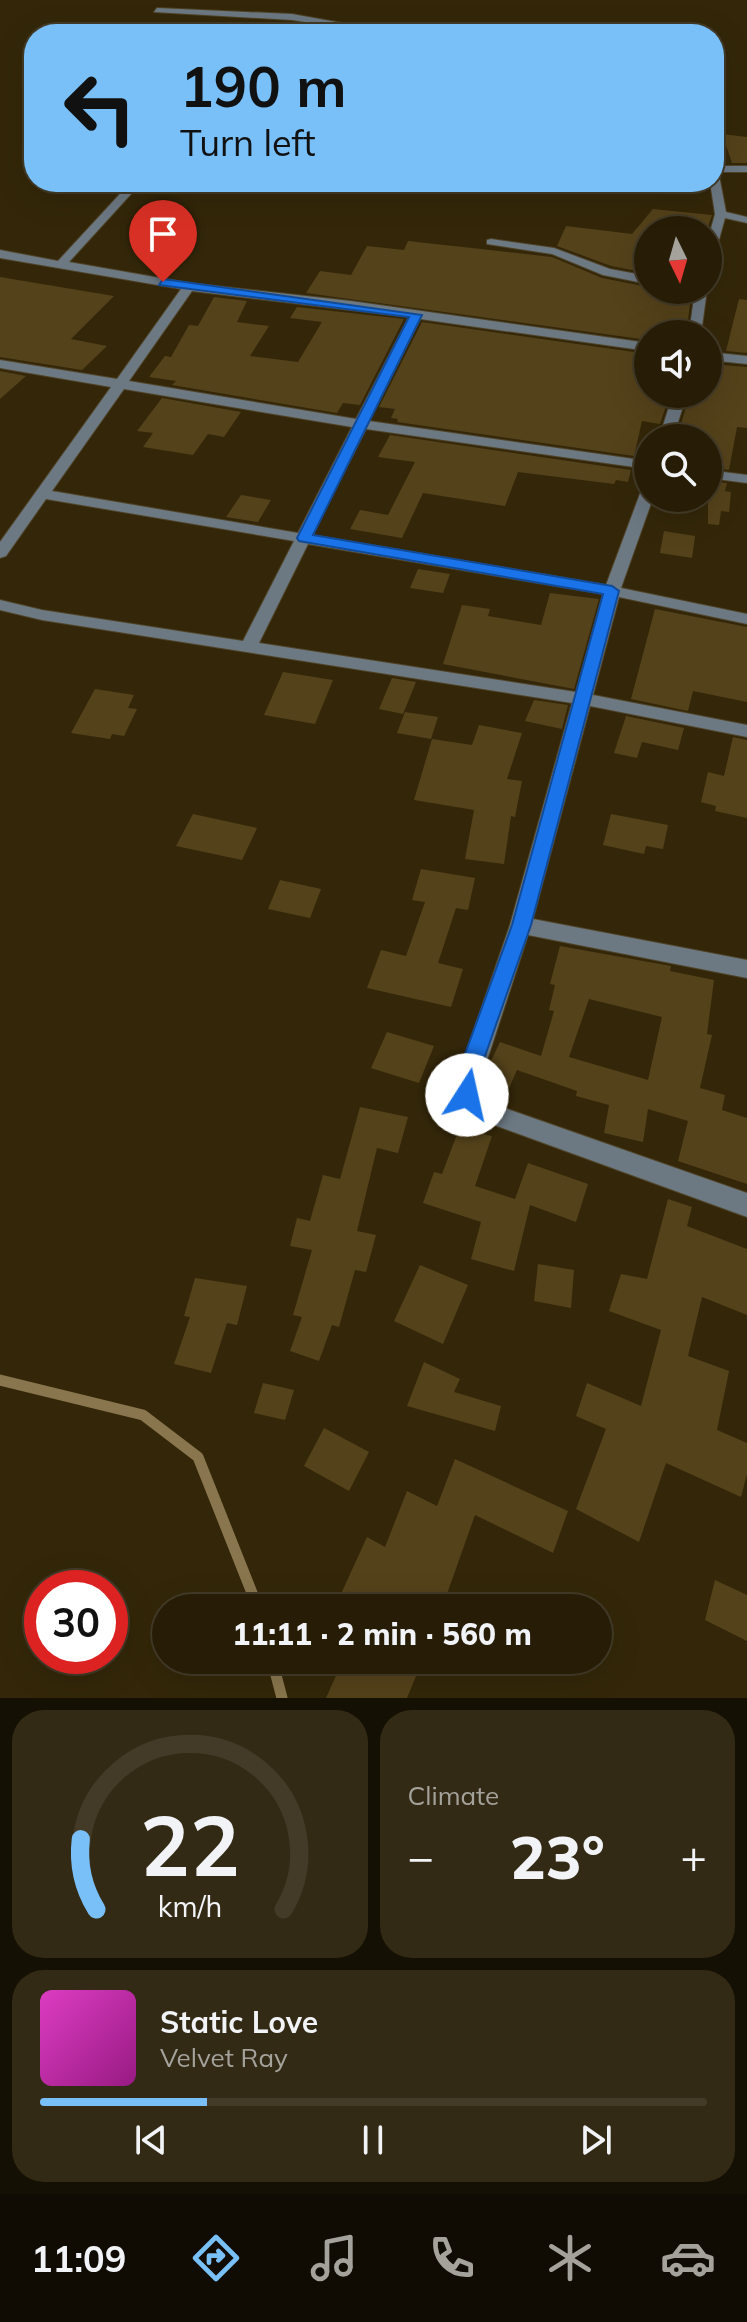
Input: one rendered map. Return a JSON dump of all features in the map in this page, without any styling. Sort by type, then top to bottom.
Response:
[{"type":"street","points":[[157,10],[292,17],[336,24]]},
{"type":"street","points":[[724,171],[747,169]]},
{"type":"street","points":[[60,265],[128,192]]},
{"type":"street","points":[[717,192],[721,214],[747,220]]},
{"type":"street","points":[[491,242],[554,251],[607,272],[634,277]]},
{"type":"street","points":[[0,254],[189,287],[634,345]]},
{"type":"street","points":[[0,553],[189,287]]},
{"type":"street","points":[[249,645],[416,315]]},
{"type":"street","points":[[722,357],[747,360]]},
{"type":"street","points":[[0,364],[362,424],[634,463]]},
{"type":"street","points":[[722,476],[747,479]]},
{"type":"street","points":[[40,493],[612,591],[747,619]]},
{"type":"street","points":[[640,512],[612,591],[521,925],[467,1076],[470,1100],[491,1114],[747,1205]]},
{"type":"street","points":[[0,605],[42,615],[584,699],[747,731]]},
{"type":"street","points":[[521,925],[747,969]]},
{"type":"building","points":[[724,134],[747,137],[747,163],[732,163]]},
{"type":"building","points":[[653,209],[712,215],[712,216],[647,216]]},
{"type":"building","points":[[566,226],[632,234],[634,232],[634,270],[611,266],[557,246]]},
{"type":"building","points":[[408,241],[552,257],[602,278],[634,284],[634,304],[690,304],[688,320],[634,320],[634,338],[306,293],[320,271],[351,275],[367,246],[404,250]]},
{"type":"building","points":[[0,277],[114,296],[71,339],[107,346],[82,370],[0,357]]},
{"type":"building","points":[[214,297],[247,301],[237,322],[269,326],[250,356],[298,362],[322,322],[290,318],[297,307],[404,319],[360,405],[343,403],[337,413],[172,385],[176,381],[149,377],[165,356],[171,357],[189,325],[198,326]]},
{"type":"building","points":[[739,299],[747,300],[747,353],[726,351]]},
{"type":"building","points":[[422,322],[634,352],[634,408],[665,408],[660,424],[642,421],[641,424],[634,424],[634,456],[397,422],[398,419],[391,418],[395,409],[379,407]]},
{"type":"building","points":[[723,365],[747,367],[747,428],[737,427],[729,470],[722,469],[722,424],[681,424],[686,408],[722,408]]},
{"type":"building","points":[[0,371],[26,376],[0,399]]},
{"type":"building","points":[[162,398],[241,412],[224,437],[208,434],[193,455],[143,447],[153,433],[137,431]]},
{"type":"building","points":[[390,435],[631,470],[628,482],[616,480],[614,484],[518,472],[505,506],[423,493],[402,538],[350,529],[360,510],[388,515],[415,462],[378,457]]},
{"type":"building","points":[[722,482],[727,483],[725,491],[731,492],[729,512],[722,511]]},
{"type":"building","points":[[241,495],[271,500],[258,522],[226,517]]},
{"type":"building","points":[[708,512],[721,512],[719,525],[708,524]]},
{"type":"building","points":[[664,531],[695,536],[692,558],[660,553]]},
{"type":"building","points":[[418,569],[450,574],[443,593],[410,588]]},
{"type":"building","points":[[550,593],[599,599],[574,689],[443,664],[462,605],[490,609],[488,616],[541,625]]},
{"type":"building","points":[[655,609],[747,627],[747,702],[693,691],[688,711],[631,699]]},
{"type":"building","points":[[283,672],[333,680],[315,724],[264,715]]},
{"type":"building","points":[[392,678],[416,682],[403,714],[379,709]]},
{"type":"building","points":[[95,689],[134,695],[128,708],[137,709],[124,736],[112,734],[110,739],[71,733]]},
{"type":"building","points":[[534,700],[568,705],[562,729],[525,721]]},
{"type":"building","points":[[405,712],[438,717],[431,739],[397,733]]},
{"type":"building","points":[[626,716],[684,728],[678,750],[642,742],[637,758],[614,753]]},
{"type":"building","points":[[479,725],[522,733],[507,779],[522,781],[515,817],[511,816],[504,864],[465,859],[474,810],[414,800],[432,739],[472,745]]},
{"type":"building","points":[[733,737],[747,740],[747,818],[715,811],[716,806],[701,802],[708,772],[724,776]]},
{"type":"building","points":[[193,814],[257,828],[242,860],[176,846]]},
{"type":"building","points":[[611,814],[668,825],[663,849],[646,846],[644,854],[603,845]]},
{"type":"building","points":[[421,869],[475,878],[468,910],[456,908],[438,963],[463,969],[451,1007],[367,988],[381,950],[406,956],[425,902],[412,900]]},
{"type":"building","points":[[280,880],[321,889],[310,918],[268,909]]},
{"type":"building","points":[[560,946],[671,966],[670,971],[714,980],[707,1034],[712,1035],[700,1088],[725,1095],[722,1110],[747,1118],[747,1184],[678,1161],[688,1121],[648,1109],[643,1142],[604,1133],[609,1105],[576,1096],[577,1091],[517,1070],[502,1104],[482,1092],[487,1069],[500,1042],[541,1056],[554,1011],[549,1010],[555,985],[550,984]],"holes":[[[589,999],[662,1017],[648,1080],[569,1057]]]},
{"type":"building","points":[[387,1032],[434,1046],[419,1083],[371,1068]]},
{"type":"building","points":[[360,1107],[408,1117],[398,1153],[377,1148],[357,1231],[376,1235],[366,1272],[355,1270],[339,1327],[332,1325],[319,1361],[290,1351],[302,1317],[293,1315],[312,1250],[290,1246],[297,1218],[310,1221],[323,1175],[340,1179]]},
{"type":"building","points":[[459,1129],[492,1136],[475,1186],[515,1199],[528,1163],[588,1184],[576,1222],[530,1205],[514,1271],[471,1259],[481,1222],[423,1203],[434,1172],[442,1174]]},
{"type":"building","points":[[668,1199],[692,1207],[687,1226],[747,1249],[747,1315],[702,1297],[688,1356],[729,1371],[717,1430],[747,1443],[747,1474],[741,1497],[666,1463],[639,1542],[576,1509],[606,1429],[576,1416],[587,1383],[641,1406],[661,1330],[609,1311],[621,1274],[647,1279]]},
{"type":"building","points":[[538,1264],[574,1270],[571,1308],[534,1301]]},
{"type":"building","points":[[420,1265],[468,1285],[443,1344],[394,1321]]},
{"type":"building","points":[[195,1278],[247,1286],[237,1325],[227,1323],[211,1373],[174,1364],[190,1317],[184,1316]]},
{"type":"building","points":[[424,1362],[460,1379],[454,1392],[501,1406],[495,1431],[407,1406]]},
{"type":"building","points":[[263,1383],[294,1390],[285,1420],[254,1413]]},
{"type":"building","points":[[324,1428],[369,1452],[349,1491],[304,1466]]},
{"type":"building","points":[[455,1459],[568,1511],[553,1553],[475,1515],[447,1594],[341,1594],[367,1537],[385,1547],[407,1491],[437,1506]]},
{"type":"building","points":[[715,1580],[747,1595],[747,1641],[705,1620]]},
{"type":"building","points":[[337,1674],[417,1674],[407,1698],[326,1698]]},
{"type":"waterway","points":[[0,1380],[143,1415],[198,1457],[252,1594]]},
{"type":"waterway","points":[[276,1674],[282,1698]]},
{"type":"route","points":[[163,282],[416,315],[304,538],[612,591],[521,925],[467,1076],[467,1095]]}]
